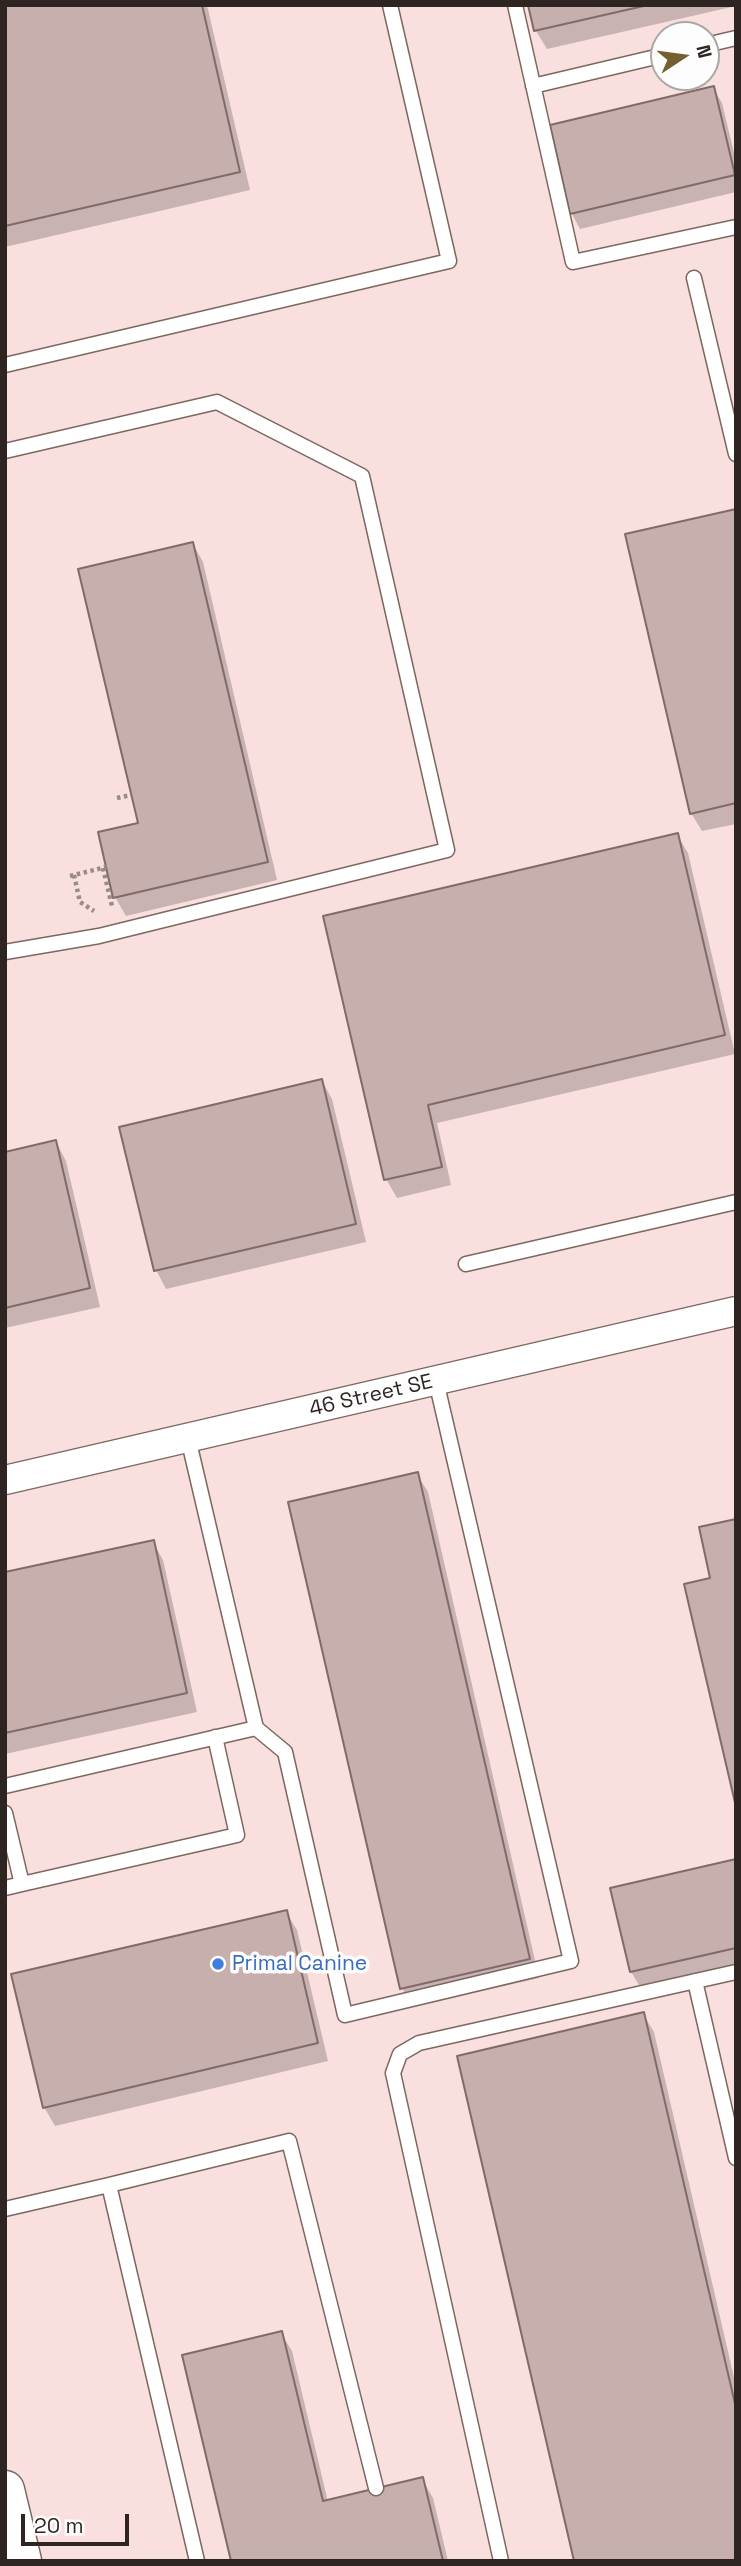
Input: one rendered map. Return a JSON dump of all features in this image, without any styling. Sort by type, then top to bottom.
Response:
[{"type":"street","name":"46 Street SE","points":[[5,1480],[736,1311]]},
{"type":"street","points":[[5,2490],[22,2561]]},
{"type":"lane","points":[[5,365],[449,261],[390,5]]},
{"type":"lane","points":[[515,5],[573,262],[736,227]]},
{"type":"lane","points":[[533,86],[650,58]]},
{"type":"lane","points":[[694,278],[736,454]]},
{"type":"lane","points":[[5,451],[217,402],[362,475],[447,850],[99,936],[5,952]]},
{"type":"lane","points":[[466,1265],[736,1202]]},
{"type":"lane","points":[[188,1438],[256,1728],[285,1752],[345,2015],[571,1961],[436,1381]]},
{"type":"lane","points":[[5,1786],[256,1728]]},
{"type":"lane","points":[[5,1888],[237,1835],[215,1737]]},
{"type":"lane","points":[[5,1814],[22,1884]]},
{"type":"lane","points":[[501,2561],[393,2073],[400,2054],[419,2043],[736,1972]]},
{"type":"lane","points":[[695,1981],[736,2158]]},
{"type":"lane","points":[[5,2209],[289,2141],[376,2488]]},
{"type":"lane","points":[[109,2185],[197,2561]]},
{"type":"path","points":[[117,798],[131,795]]},
{"type":"path","points":[[105,868],[112,906],[93,911],[80,902],[72,875],[105,868]]},
{"type":"shaded area","points":[[5,5],[736,5],[736,2561],[5,2561]]},
{"type":"building","points":[[5,5],[202,5],[240,172],[5,226]]},
{"type":"building","points":[[528,5],[648,5],[534,31]]},
{"type":"building","points":[[693,91],[715,91],[735,175],[570,214],[550,125]]},
{"type":"building","points":[[736,509],[736,803],[690,814],[625,534]]},
{"type":"building","points":[[193,542],[268,862],[113,898],[98,832],[138,823],[78,569]]},
{"type":"building","points":[[678,833],[725,1035],[428,1105],[442,1167],[384,1180],[323,916]]},
{"type":"building","points":[[322,1079],[356,1224],[154,1271],[119,1127]]},
{"type":"building","points":[[56,1140],[90,1288],[5,1308],[5,1152]]},
{"type":"building","points":[[418,1472],[530,1959],[400,1989],[288,1502]]},
{"type":"building","points":[[736,1519],[736,1807],[684,1584],[710,1578],[699,1527]]},
{"type":"building","points":[[154,1540],[187,1693],[5,1733],[5,1572]]},
{"type":"building","points":[[736,1859],[736,1948],[630,1972],[610,1888]]},
{"type":"building","points":[[287,1910],[318,2043],[43,2108],[11,1974]]},
{"type":"building","points":[[644,2012],[736,2408],[736,2561],[574,2561],[457,2056]]},
{"type":"building","points":[[282,2331],[323,2501],[423,2477],[443,2561],[231,2561],[182,2355]]},
{"type":"place","name":"Primal Canine","points":[[218,1964]]}]
